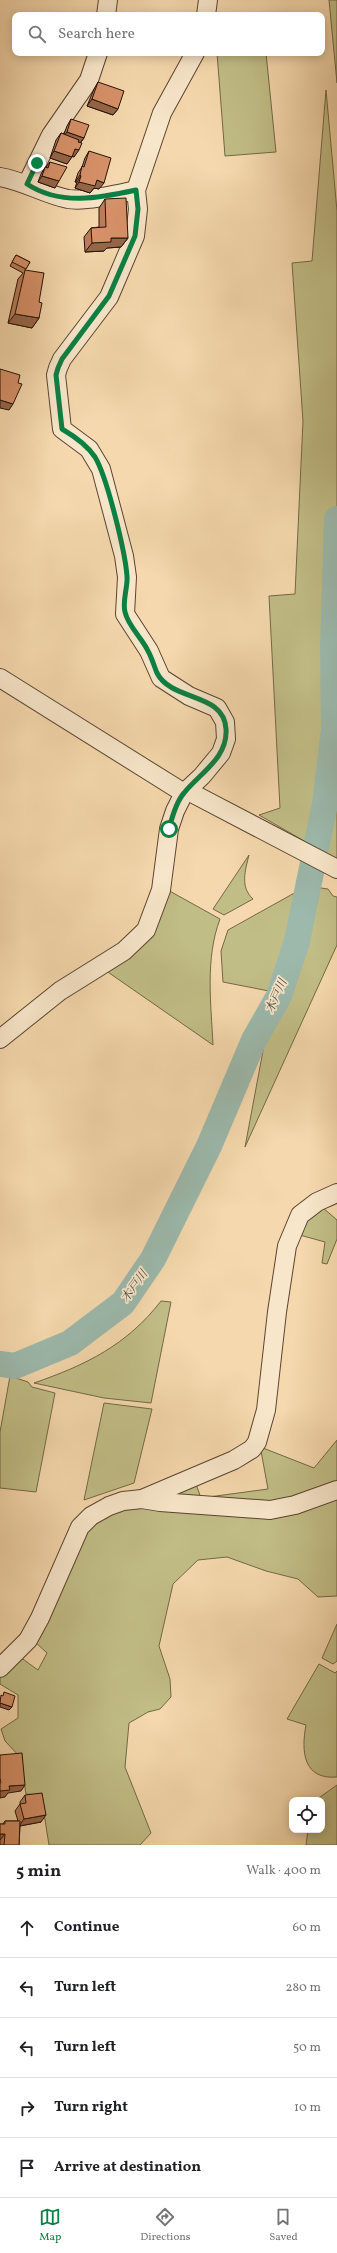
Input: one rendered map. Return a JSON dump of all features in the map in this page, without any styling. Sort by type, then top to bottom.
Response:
[{"type":"street","points":[[106,12],[108,0]]},
{"type":"street","points":[[206,12],[208,0]]},
{"type":"street","points":[[27,184],[51,135],[89,80],[97,56]]},
{"type":"street","points":[[0,1039],[60,991],[124,951],[146,930],[162,890],[169,829],[175,811],[185,792],[202,776],[221,752],[226,739],[225,722],[218,708],[190,696],[161,678],[149,651],[125,614],[128,577],[105,482],[101,469],[89,449],[62,429],[56,375],[62,359],[109,296],[135,236],[138,209],[136,190],[162,113],[193,56]]},
{"type":"street","points":[[0,177],[27,184],[70,199],[136,190]]},
{"type":"street","points":[[0,678],[185,792],[289,843],[337,869]]},
{"type":"street","points":[[142,1499],[234,1460],[252,1449],[258,1442],[270,1392],[277,1312],[287,1246],[300,1215],[312,1204],[337,1193]]},
{"type":"street","points":[[0,1668],[28,1640],[40,1618],[80,1527],[92,1516],[110,1506],[123,1501],[142,1499],[160,1502],[270,1510],[294,1506],[337,1490]]},
{"type":"shaded area","points":[[329,0],[337,0],[337,83]]},
{"type":"shaded area","points":[[217,56],[266,56],[276,152],[225,156]]},
{"type":"shaded area","points":[[326,90],[337,211],[337,860],[259,815],[280,808],[269,596],[295,594],[303,421],[292,263],[312,261]]},
{"type":"shaded area","points":[[249,855],[245,873],[245,884],[246,889],[253,899],[224,915],[213,909]]},
{"type":"shaded area","points":[[307,886],[328,889],[333,896],[337,897],[337,945],[245,1147],[274,992],[223,982],[221,951],[228,930]]},
{"type":"shaded area","points":[[166,889],[220,919],[212,950],[210,981],[213,1045],[102,968],[125,954]]},
{"type":"shaded area","points":[[322,1207],[337,1220],[337,1239],[327,1264],[322,1263],[325,1242],[296,1234],[298,1227]]},
{"type":"shaded area","points":[[161,1301],[171,1302],[151,1403],[104,1398],[34,1383],[88,1361],[120,1342],[148,1316]]},
{"type":"shaded area","points":[[10,1376],[28,1382],[32,1387],[55,1393],[36,1492],[0,1488],[0,1432]]},
{"type":"shaded area","points":[[104,1403],[152,1409],[134,1483],[84,1500]]},
{"type":"shaded area","points":[[337,1440],[337,1486],[281,1505],[175,1497],[176,1491],[196,1484],[201,1498],[268,1489],[261,1451],[263,1448],[314,1468]]},
{"type":"shaded area","points":[[337,1494],[337,1596],[318,1597],[298,1579],[266,1571],[227,1557],[198,1560],[173,1584],[159,1646],[170,1679],[171,1697],[160,1709],[148,1712],[129,1723],[125,1767],[151,1833],[140,1845],[49,1845],[41,1795],[26,1794],[20,1757],[5,1741],[1,1729],[18,1718],[18,1695],[0,1684],[0,1677],[20,1657],[38,1670],[47,1653],[33,1640],[83,1532],[115,1507],[269,1513]]},
{"type":"shaded area","points":[[337,1624],[337,1661],[333,1664],[322,1658]]},
{"type":"shaded area","points":[[319,1664],[335,1673],[337,1671],[337,1777],[326,1777],[317,1774],[311,1769],[305,1754],[304,1745],[306,1725],[287,1719]]},
{"type":"shaded area","points":[[337,1785],[337,1845],[306,1845],[308,1833],[325,1833],[325,1797],[320,1797]]},
{"type":"building","points":[[98,82],[124,91],[118,109],[92,99]]},
{"type":"building","points":[[71,119],[89,125],[84,138],[67,132]]},
{"type":"building","points":[[61,133],[79,140],[78,142],[82,143],[79,150],[75,149],[72,157],[54,151]]},
{"type":"building","points":[[89,151],[111,158],[104,183],[97,180],[95,186],[79,182],[82,166],[84,167]]},
{"type":"building","points":[[50,162],[67,167],[59,181],[42,176],[45,167],[48,168]]},
{"type":"building","points":[[126,198],[128,238],[111,238],[111,242],[92,243],[91,228],[106,227],[105,199]]},
{"type":"building","points":[[16,255],[30,262],[26,269],[12,262]]},
{"type":"building","points":[[25,270],[44,273],[39,302],[42,303],[39,318],[15,314]]},
{"type":"building","points":[[0,369],[20,375],[18,383],[22,384],[13,404],[0,400]]},
{"type":"building","points":[[4,1692],[15,1696],[12,1707],[0,1703],[1,1695],[3,1696]]},
{"type":"building","points":[[22,1753],[25,1785],[9,1786],[10,1790],[0,1791],[0,1755]]},
{"type":"building","points":[[42,1793],[46,1815],[24,1819],[20,1804],[26,1803],[25,1795]]},
{"type":"building","points":[[5,1821],[20,1821],[19,1845],[4,1845],[5,1834],[0,1834],[0,1824],[5,1824]]},
{"type":"waterway","name":"木戸川","points":[[0,1364],[15,1366],[70,1343],[123,1303],[153,1259],[209,1146],[254,1040],[279,996],[297,941],[325,804],[334,729],[333,647],[337,519]]},
{"type":"route","points":[[37,163],[27,184],[64,198],[78,199],[119,194],[136,190],[138,209],[135,236],[109,296],[92,316],[62,359],[56,375],[62,429],[89,449],[101,469],[105,482],[128,577],[124,610],[125,614],[149,651],[157,672],[161,678],[190,696],[218,708],[225,722],[226,739],[221,752],[202,776],[184,792],[175,811],[169,829]]}]
